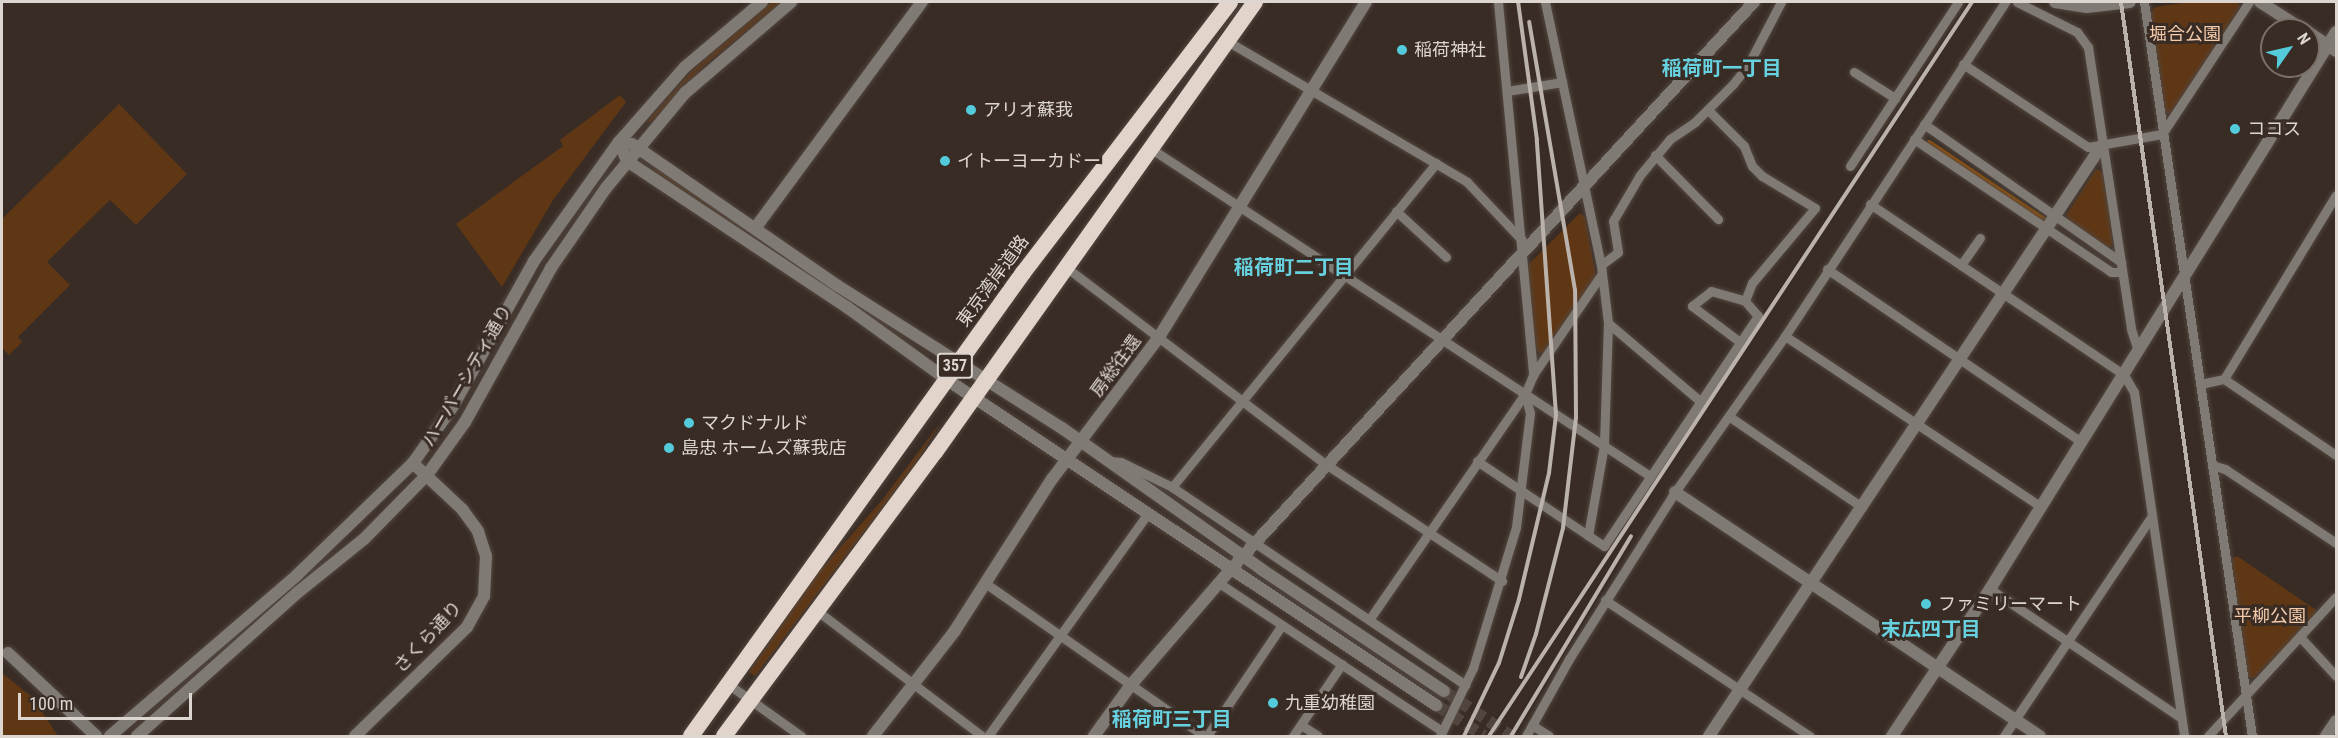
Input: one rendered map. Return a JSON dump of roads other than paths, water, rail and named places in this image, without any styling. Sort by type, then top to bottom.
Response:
[{"type":"highway","name":"東京湾岸道路","points":[[691,736],[946,379],[1230,2]]},
{"type":"highway","name":"357","points":[[726,736],[816,610],[988,379],[1255,2]]},
{"type":"street","name":"ハーバーシティ通り","points":[[110,736],[297,576],[413,463],[453,406],[534,261],[619,142],[685,68],[762,2]]},
{"type":"street","name":"ハーバーシティ通り","points":[[137,736],[297,593],[364,539],[427,476],[465,423],[551,268],[627,161],[710,68],[791,2]]},
{"type":"street","points":[[756,227],[922,2]]},
{"type":"street","name":"房総往還","points":[[873,736],[914,685],[1066,460],[1159,337],[1366,2]]},
{"type":"street","points":[[1498,2],[1533,375]]},
{"type":"street","points":[[1545,2],[1601,265],[1608,323],[1604,445],[1588,536]]},
{"type":"street","points":[[1094,736],[1130,686],[1232,568],[1444,340],[1522,246],[1584,186],[1754,2]]},
{"type":"street","points":[[1601,265],[1618,252],[1613,221],[1655,155],[1708,110],[1747,67],[1781,2]]},
{"type":"street","points":[[1850,166],[1958,2]]},
{"type":"street","points":[[1526,736],[1605,600],[1675,492],[1785,336],[2005,2]]},
{"type":"street","points":[[2018,2],[2077,32],[2088,47],[2131,329],[2139,351]]},
{"type":"street","points":[[2055,2],[2087,7],[2130,2]]},
{"type":"street","points":[[2144,2],[2183,280],[2252,736]]},
{"type":"street","points":[[1963,64],[2088,147],[2162,134],[2249,2]]},
{"type":"street","points":[[2260,2],[2285,18]]},
{"type":"street","points":[[1892,736],[2042,507],[2183,280],[2332,48],[2337,32]]},
{"type":"street","points":[[1227,41],[1467,182],[1522,246]]},
{"type":"street","points":[[1854,72],[1895,98]]},
{"type":"street","points":[[1507,91],[1562,82]]},
{"type":"street","points":[[1708,110],[1744,146],[1752,166],[1762,176],[1815,208],[1763,267],[1744,301]]},
{"type":"street","points":[[1924,124],[2121,267]]},
{"type":"street","points":[[1914,139],[2111,272],[2121,267]]},
{"type":"street","points":[[619,142],[639,146],[838,286],[960,360],[1081,441],[1243,556],[1444,691]]},
{"type":"street","points":[[619,142],[627,161],[848,308],[946,379],[1066,460],[1436,705]]},
{"type":"street","points":[[1709,736],[1813,584],[2102,145]]},
{"type":"street","points":[[1150,148],[1650,476]]},
{"type":"street","points":[[1655,155],[1718,219]]},
{"type":"street","points":[[1172,487],[1343,274],[1436,163]]},
{"type":"street","points":[[2224,379],[2337,195]]},
{"type":"street","points":[[1870,204],[2124,375],[2134,392],[2184,736]]},
{"type":"street","points":[[1396,211],[1446,257]]},
{"type":"street","points":[[1961,265],[1980,238]]},
{"type":"street","points":[[1067,268],[1327,465],[1502,581]]},
{"type":"street","points":[[1827,269],[2082,442]]},
{"type":"street","points":[[1371,617],[1525,394],[1533,375],[1601,275]]},
{"type":"street","points":[[1477,461],[1604,546],[1758,316],[1744,301],[1711,291],[1692,306],[1740,342]]},
{"type":"street","points":[[1608,323],[1700,401]]},
{"type":"street","points":[[1785,336],[2042,507]]},
{"type":"street","points":[[2200,384],[2224,379],[2337,454]]},
{"type":"street","points":[[1219,583],[1342,664],[1441,734],[1465,685],[1502,581],[1521,491],[1530,413],[1525,394]]},
{"type":"street","points":[[1730,417],[1863,507]]},
{"type":"street","points":[[1109,461],[1121,462],[1172,487],[1371,617],[1465,685]]},
{"type":"street","name":"さくら通り","points":[[355,736],[467,627],[484,596],[487,565],[483,541],[470,518],[413,463]]},
{"type":"street","points":[[2212,465],[2225,469],[2337,543]]},
{"type":"street","points":[[1675,492],[2040,736]]},
{"type":"street","points":[[988,736],[1148,513]]},
{"type":"street","points":[[2004,736],[2152,516]]},
{"type":"street","points":[[985,583],[1205,736],[1282,625]]},
{"type":"street","points":[[1990,589],[2181,718]]},
{"type":"street","points":[[2208,736],[2337,597]]},
{"type":"street","points":[[1605,600],[1810,736]]},
{"type":"street","points":[[816,610],[982,736]]},
{"type":"street","points":[[2301,638],[2337,675]]},
{"type":"street","points":[[8,654],[96,736]]},
{"type":"street","points":[[1293,736],[1342,664]]},
{"type":"street","points":[[728,684],[801,736]]},
{"type":"street","points":[[2326,736],[2337,721]]},
{"type":"street","points":[[1301,725],[1318,736]]},
{"type":"street","points":[[1532,725],[1549,736]]},
{"type":"waterway","points":[[1929,142],[2044,219]]},
{"type":"tunnel","points":[[1444,691],[1511,736]]},
{"type":"tunnel","points":[[1436,705],[1484,736]]},
{"type":"railway","points":[[1464,736],[1499,663],[1519,599],[1549,473],[1556,415],[1537,140],[1518,2]]},
{"type":"railway","points":[[1489,736],[1972,2]]},
{"type":"railway","points":[[2121,2],[2226,736]]},
{"type":"railway","points":[[1521,677],[1536,634],[1563,528],[1576,418],[1575,290],[1529,22]]},
{"type":"railway","points":[[1511,736],[1631,536]]},
{"type":"place","name":"稲荷神社","points":[[1402,50]]},
{"type":"place","name":"アリオ蘇我","points":[[971,110]]},
{"type":"place","name":"ココス","points":[[2235,129]]},
{"type":"place","name":"イトーヨーカドー","points":[[945,161]]},
{"type":"place","name":"マクドナルド","points":[[689,423]]},
{"type":"place","name":"島忠 ホームズ蘇我店","points":[[669,448]]},
{"type":"place","name":"ファミリーマート","points":[[1926,604]]},
{"type":"place","name":"九重幼稚園","points":[[1273,703]]},
{"type":"district","name":"稲荷町一丁目","points":[[1722,68]]},
{"type":"district","name":"稲荷町二丁目","points":[[1294,267]]},
{"type":"district","name":"末広四丁目","points":[[1931,629]]},
{"type":"district","name":"稲荷町三丁目","points":[[1172,719]]},
{"type":"park label","name":"堀合公園","points":[[2185,34]]},
{"type":"park label","name":"平柳公園","points":[[2270,616]]}]
